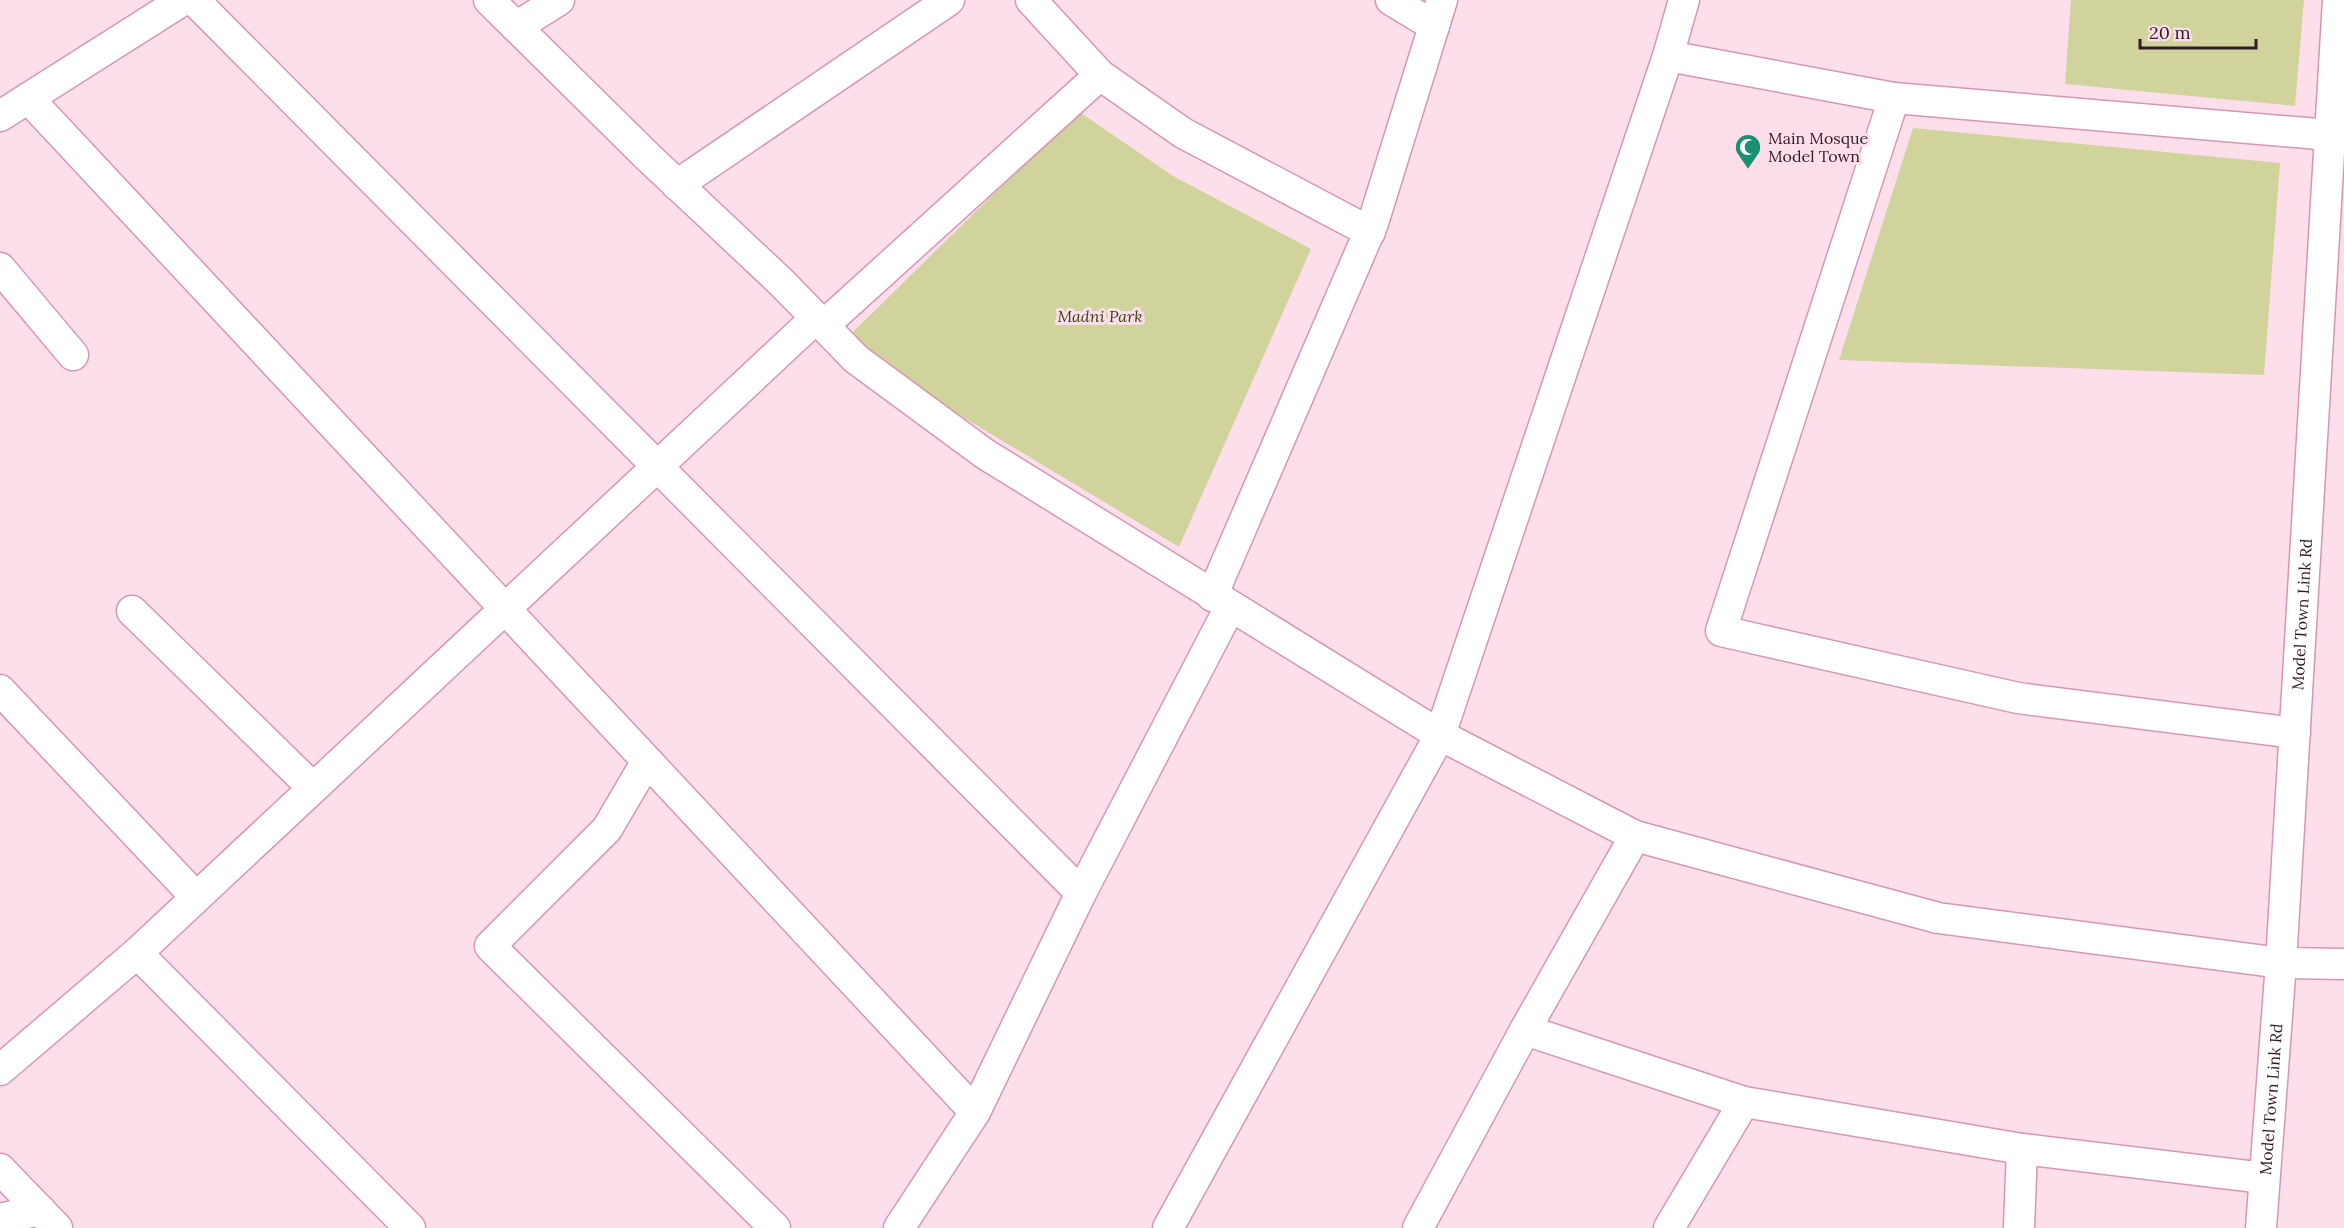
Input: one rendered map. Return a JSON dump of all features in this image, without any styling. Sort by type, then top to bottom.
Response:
[{"type":"street","points":[[0,116],[183,0]]},
{"type":"street","points":[[194,0],[1081,893]]},
{"type":"street","points":[[489,0],[856,359],[985,454],[1221,602],[1440,735],[1635,836],[1938,918],[2281,963],[2344,964]]},
{"type":"street","points":[[516,27],[559,0]]},
{"type":"street","points":[[677,185],[949,0]]},
{"type":"street","points":[[1031,0],[1100,75],[1183,133],[1370,232]]},
{"type":"street","points":[[899,1228],[975,1112],[1221,602],[1370,232],[1438,13],[1391,0]]},
{"type":"street","points":[[1168,1228],[1440,735],[1668,56],[1684,0]]},
{"type":"street","name":"Model Town Link Rd","points":[[2261,1228],[2281,963],[2338,0]]},
{"type":"street","points":[[1668,56],[1894,98],[2330,135]]},
{"type":"street","points":[[0,1070],[137,953],[657,466],[1100,75]]},
{"type":"street","points":[[28,98],[975,1112]]},
{"type":"street","points":[[1894,98],[1721,631],[2018,698],[2295,733]]},
{"type":"street","points":[[0,268],[73,355]]},
{"type":"street","points":[[132,611],[312,787]]},
{"type":"street","points":[[0,690],[196,897]]},
{"type":"street","points":[[647,761],[608,829],[490,946],[775,1228]]},
{"type":"street","points":[[1418,1228],[1525,1030],[1635,836]]},
{"type":"street","points":[[137,953],[411,1228]]},
{"type":"street","points":[[1525,1030],[1744,1102],[2022,1149],[2264,1178]]},
{"type":"street","points":[[1669,1228],[1744,1102]]},
{"type":"street","points":[[2019,1228],[2022,1149]]},
{"type":"street","points":[[0,1169],[49,1219]]},
{"type":"street","points":[[0,1219],[49,1219]]},
{"type":"green space","points":[[2071,0],[2304,0],[2295,106],[2065,84]]},
{"type":"green space","name":"Madni Park","points":[[1078,111],[1173,176],[1311,249],[1179,547],[913,387],[851,334]]},
{"type":"green space","points":[[1913,128],[2280,163],[2264,375],[1839,360]]},
{"type":"place","name":"Main Mosque Model Town","points":[[1748,170]]}]
